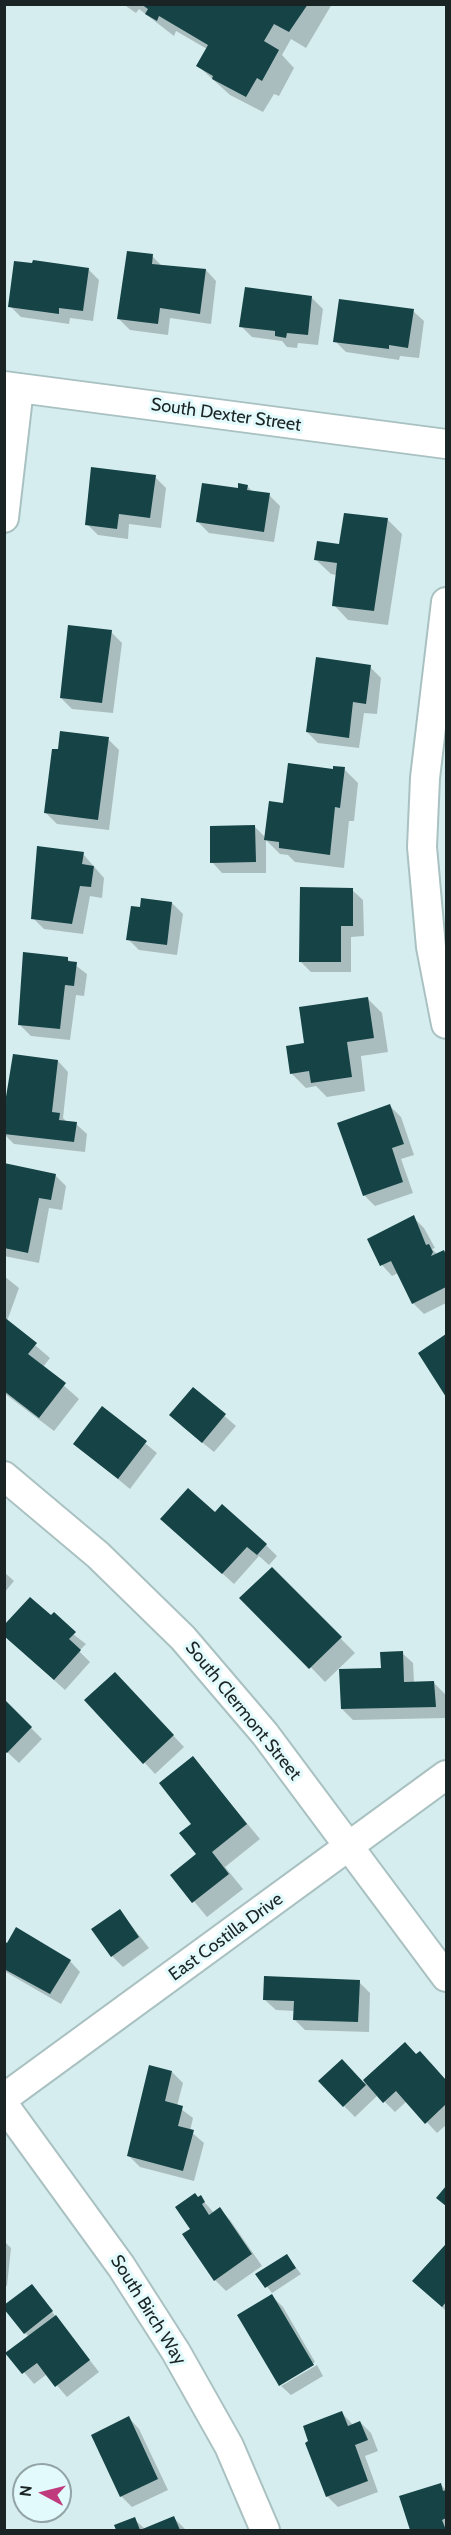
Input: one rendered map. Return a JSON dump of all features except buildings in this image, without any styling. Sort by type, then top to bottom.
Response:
[{"type":"street","name":"South Dexter Street","points":[[12,387],[447,444]]},
{"type":"street","points":[[4,518],[12,387]]},
{"type":"street","points":[[447,602],[425,778],[422,847],[431,947],[447,1024]]},
{"type":"street","name":"South Clermont Street","points":[[4,1476],[98,1555],[183,1638],[265,1734],[447,1977]]},
{"type":"street","name":"East Costilla Drive","points":[[4,2098],[447,1775]]},
{"type":"street","name":"South Birch Way","points":[[4,2105],[122,2266],[176,2352],[229,2446],[265,2530]]}]
